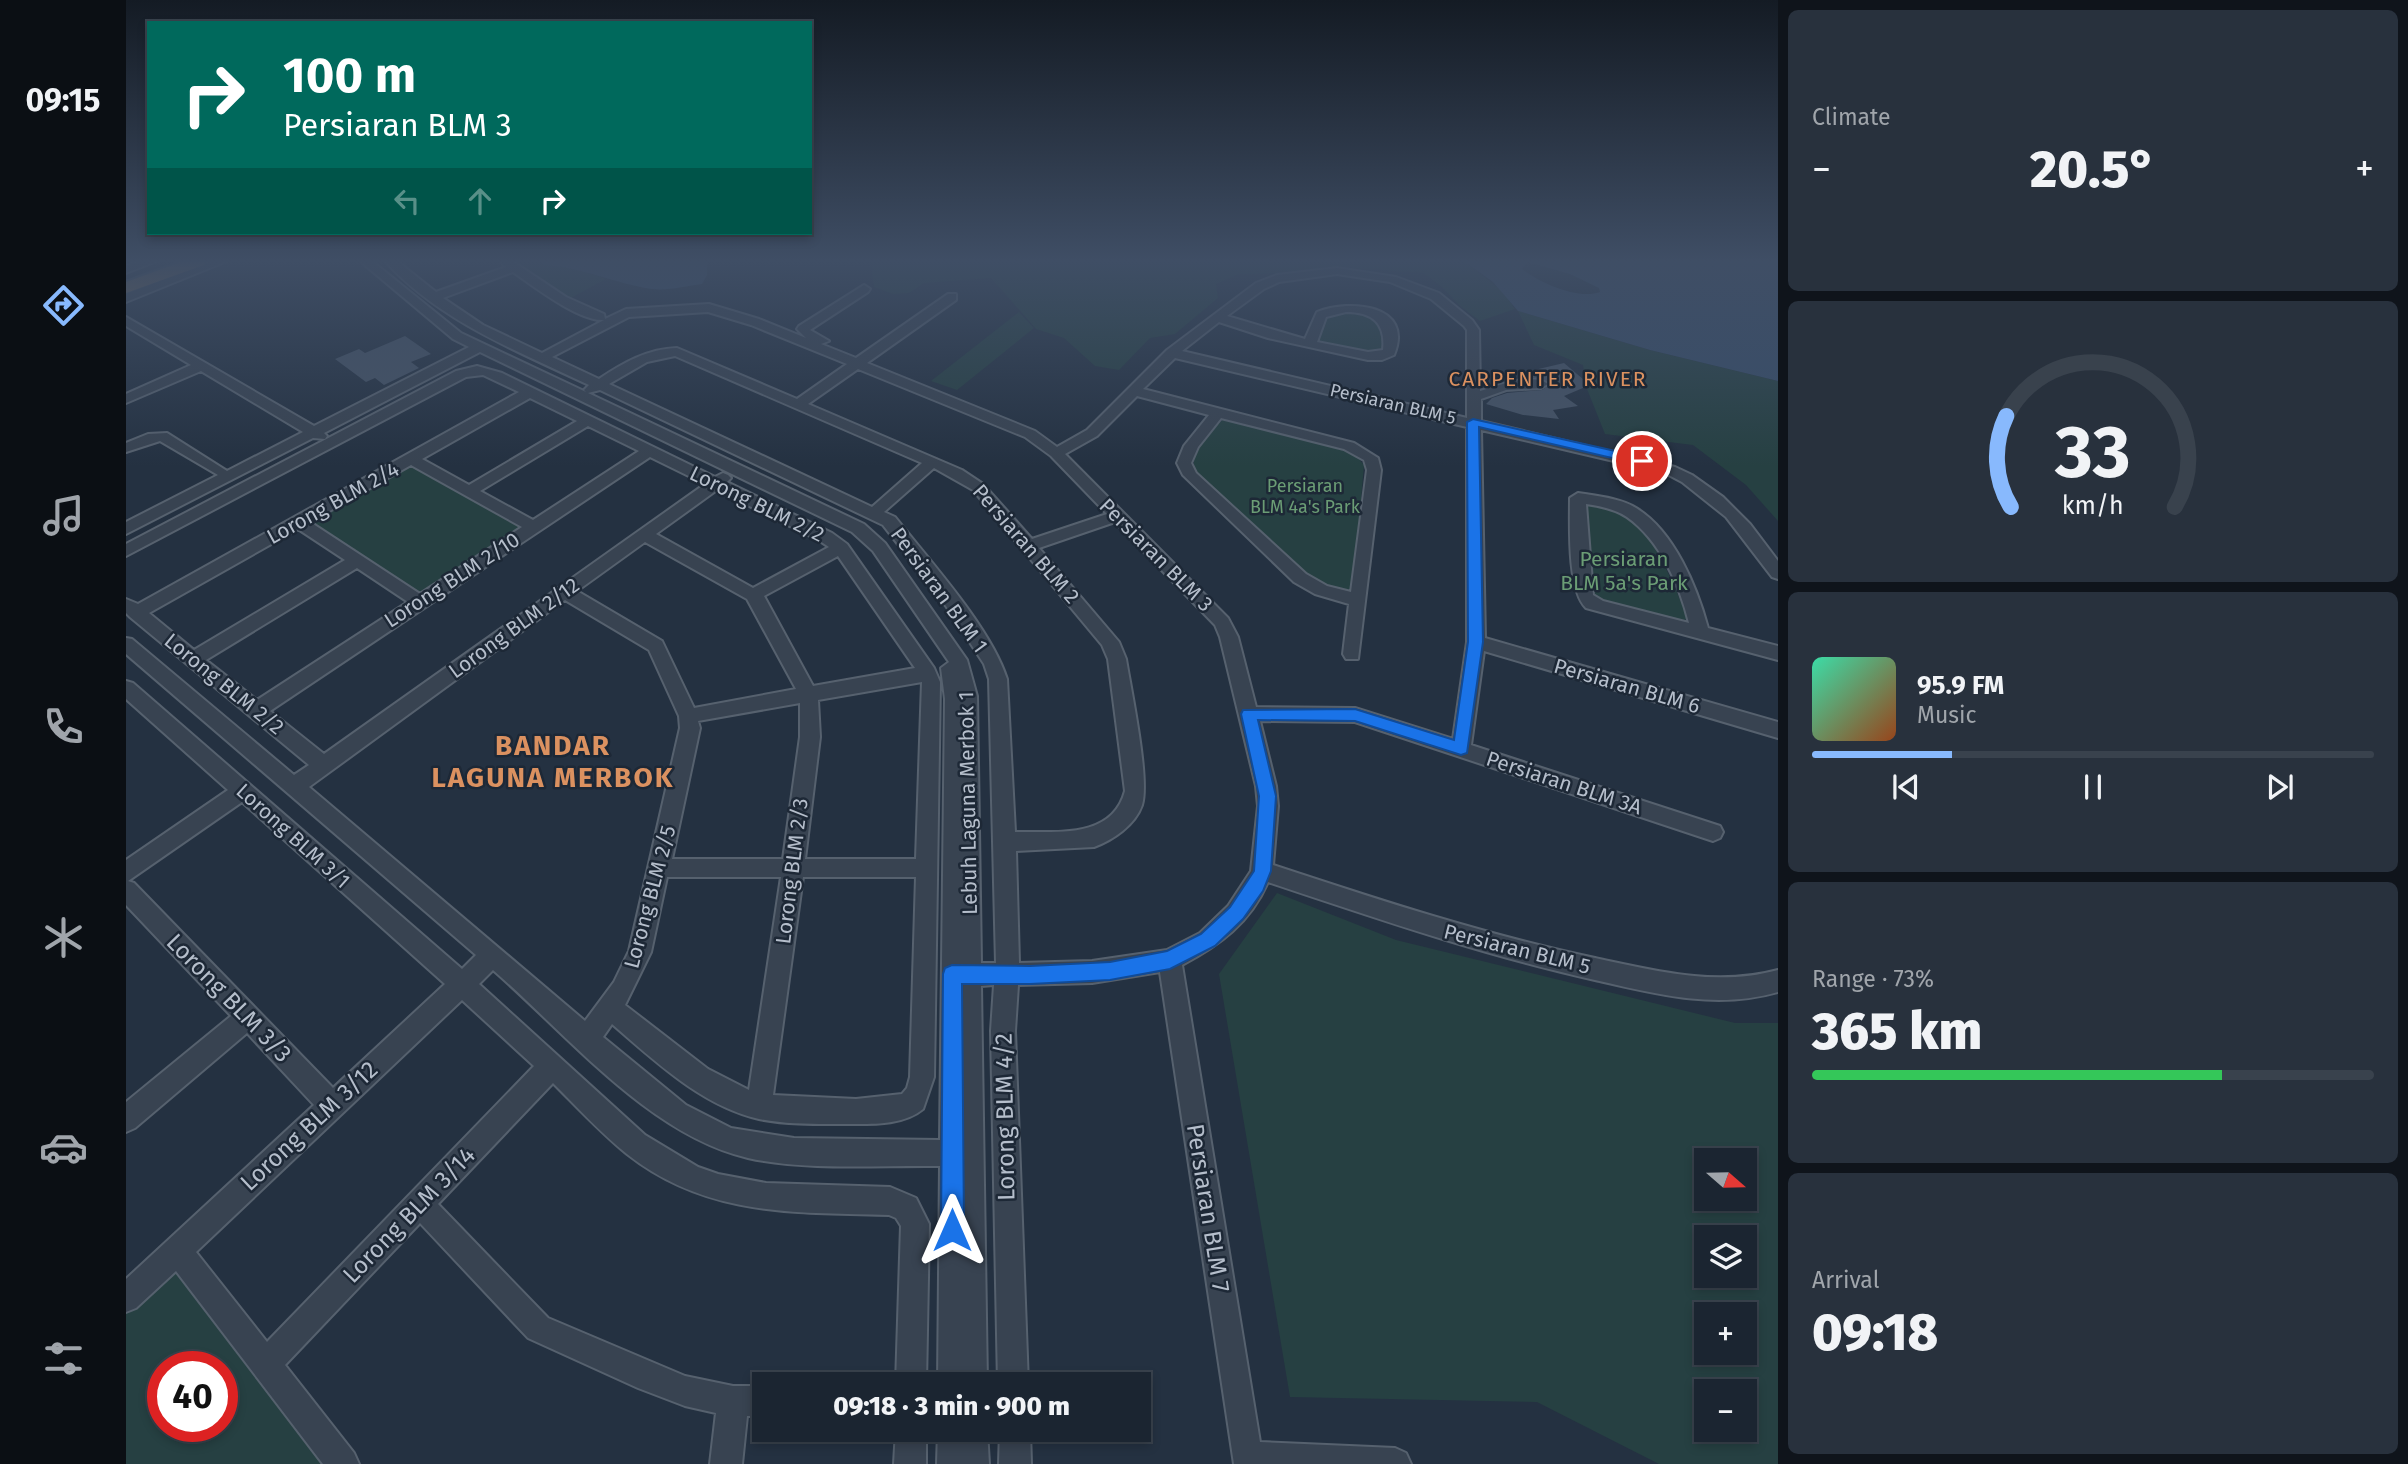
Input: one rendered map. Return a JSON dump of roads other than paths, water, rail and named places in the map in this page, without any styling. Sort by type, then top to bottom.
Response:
[{"type":"street","points":[[140,329],[314,432]]},
{"type":"street","name":"Lebuh Laguna Merbok 1","points":[[432,329],[439,335],[585,393],[726,476],[859,541],[928,634],[951,672],[954,699],[961,975],[961,1153],[953,1372]]},
{"type":"street","name":"Lebuh Laguna Merbok 1","points":[[447,329],[480,350]]},
{"type":"street","points":[[482,329],[541,358],[585,393]]},
{"type":"street","name":"Persiaran BLM 3","points":[[541,358],[594,329]]},
{"type":"street","name":"Persiaran BLM 3","points":[[775,329],[860,361],[1024,431],[1056,453],[1222,622],[1229,637],[1268,796],[1262,871],[1245,901],[1218,931],[1198,947],[1170,960],[1110,971],[1006,976],[961,975]]},
{"type":"street","points":[[804,329],[803,331],[860,361],[928,384]]},
{"type":"street","points":[[799,404],[906,329]]},
{"type":"street","points":[[1056,453],[1087,437],[1172,353],[1202,329]]},
{"type":"street","points":[[1251,329],[1368,356],[1382,356],[1390,348],[1391,329]]},
{"type":"street","points":[[1310,343],[1315,329]]},
{"type":"street","points":[[1461,749],[1476,642],[1471,329]]},
{"type":"street","points":[[126,529],[480,350]]},
{"type":"street","name":"Persiaran BLM 2","points":[[585,393],[645,358],[672,352],[932,461],[971,481],[1106,635],[1115,652],[1135,791],[1126,814],[1104,835],[1083,840],[1005,842]]},
{"type":"street","name":"Persiaran BLM 5","points":[[1172,353],[1642,461],[1681,474],[1710,493],[1753,538],[1778,573]]},
{"type":"street","points":[[126,388],[196,363]]},
{"type":"street","points":[[126,399],[196,363]]},
{"type":"street","name":"Lorong BLM 2/2","points":[[126,551],[466,372],[488,371],[649,451],[726,476],[841,548],[928,673],[932,692],[922,1077],[917,1095],[906,1105],[883,1109],[787,1111],[759,1106]]},
{"type":"street","points":[[1473,395],[1485,395],[1503,386],[1541,384]]},
{"type":"street","points":[[1133,391],[1349,446],[1371,458],[1374,470],[1352,654]]},
{"type":"street","name":"Lorong BLM 2/4","points":[[131,608],[298,522],[530,392]]},
{"type":"street","name":"Persiaran BLM 1","points":[[585,393],[874,513],[889,522],[898,532],[952,602],[996,670],[1002,747],[1008,953],[1006,976]]},
{"type":"street","points":[[1217,413],[1184,459],[1190,475],[1300,578],[1321,590],[1358,600]]},
{"type":"street","points":[[126,519],[276,442],[288,433],[294,421]]},
{"type":"street","points":[[469,491],[587,421]]},
{"type":"street","points":[[276,442],[314,432]]},
{"type":"street","points":[[126,537],[314,432]]},
{"type":"street","points":[[126,448],[159,435],[220,471]]},
{"type":"street","name":"Lorong BLM 2/10","points":[[256,710],[649,451]]},
{"type":"street","points":[[411,459],[533,527]]},
{"type":"street","points":[[874,513],[932,461]]},
{"type":"street","name":"Lorong BLM 2/12","points":[[293,787],[726,476]]},
{"type":"street","points":[[1700,633],[1693,604],[1672,564],[1646,524],[1624,509],[1583,499],[1576,500],[1585,597],[1588,601],[1602,607],[1700,633],[1778,653]]},
{"type":"street","points":[[1029,546],[1118,516]]},
{"type":"street","points":[[298,522],[419,601]]},
{"type":"street","name":"Lorong BLM 2/3","points":[[645,535],[753,595],[764,609],[808,694],[811,706],[793,867],[759,1106]]},
{"type":"street","points":[[753,595],[841,548]]},
{"type":"street","points":[[193,659],[356,561]]},
{"type":"street","name":"Lorong BLM 2/5","points":[[565,592],[656,646],[688,716],[690,729],[640,952],[634,969],[611,1009],[586,1039]]},
{"type":"street","name":"Lorong BLM 2/2","points":[[131,608],[323,765]]},
{"type":"street","name":"Persiaran BLM 6","points":[[1476,642],[1778,730]]},
{"type":"street","points":[[126,645],[677,1114],[728,1140],[751,1146],[794,1151],[961,1153]]},
{"type":"street","points":[[688,716],[928,673]]},
{"type":"street","name":"Lorong BLM 3/1","points":[[126,688],[506,1023],[636,1144],[695,1180],[732,1191],[782,1197],[890,1201],[906,1208],[915,1224],[911,1372]]},
{"type":"street","name":"Persiaran BLM 3A","points":[[1249,714],[1355,715],[1713,832]]},
{"type":"street","points":[[126,872],[242,791]]},
{"type":"street","points":[[659,868],[926,868]]},
{"type":"street","name":"Persiaran BLM 5","points":[[1262,871],[1415,923],[1601,971],[1714,992],[1738,992],[1778,981]]},
{"type":"street","name":"Lorong BLM 3/3","points":[[126,890],[332,1105]]},
{"type":"street","name":"Lorong BLM 3/12","points":[[126,1298],[493,955]]},
{"type":"street","name":"Persiaran BLM 7","points":[[1170,960],[1248,1460],[1395,1464]]},
{"type":"street","name":"Lorong BLM 4/2","points":[[1006,976],[1003,1031],[1013,1372]]},
{"type":"street","points":[[611,1009],[702,1080],[743,1102],[759,1106]]},
{"type":"street","points":[[126,1119],[247,1018]]},
{"type":"street","name":"Lorong BLM 3/14","points":[[267,1363],[551,1067]]},
{"type":"street","name":"Lebuh Laguna Merbok 1","points":[[961,1153],[971,1372]]},
{"type":"street","points":[[420,1203],[538,1328],[685,1391],[733,1401],[752,1401]]},
{"type":"street","points":[[177,1250],[343,1464]]},
{"type":"street","points":[[726,1464],[733,1401]]},
{"type":"street","points":[[910,1464],[911,1442]]},
{"type":"street","points":[[953,1442],[953,1464]]},
{"type":"street","points":[[972,1442],[973,1464]]},
{"type":"street","points":[[1015,1442],[1016,1464]]},
{"type":"water","points":[[1580,329],[1778,329],[1778,381],[1650,350]]},
{"type":"district","name":"CARPENTER RIVER","points":[[1548,379]]},
{"type":"district","name":"BANDAR LAGUNA MERBOK","points":[[553,761]]},
{"type":"park label","name":"Persiaran BLM 4a's Park","points":[[1305,496]]},
{"type":"park label","name":"Persiaran BLM 5a's Park","points":[[1624,571]]}]
